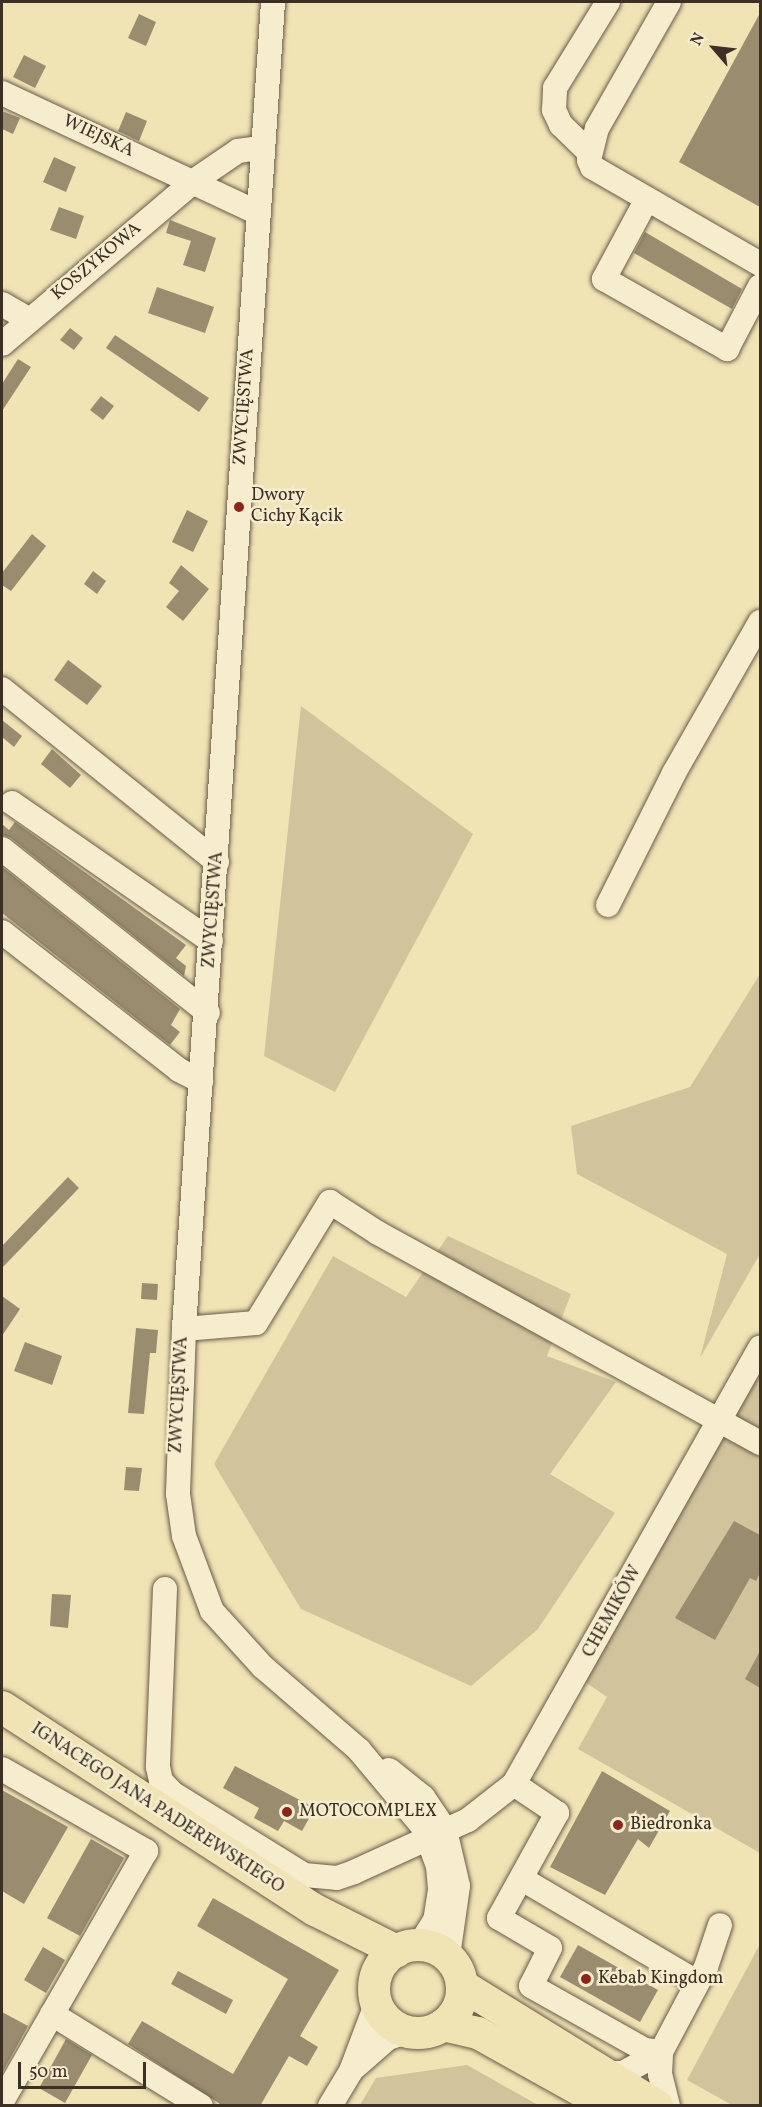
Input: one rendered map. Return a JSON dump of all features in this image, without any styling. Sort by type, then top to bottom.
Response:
[{"type":"main road","name":"IGNACEGO JANA PADEREWSKIEGO","points":[[2,1707],[165,1817],[315,1910],[357,1947],[411,1956]]},
{"type":"main road","points":[[443,2025],[453,2015],[463,1986],[458,1968],[411,1956],[376,2005],[388,2022],[407,2032],[443,2025],[478,2033],[609,2106]]},
{"type":"main road","points":[[463,1986],[657,2106]]},
{"type":"street","name":"ZWYCIĘSTWA","points":[[273,2],[260,148],[208,1013],[201,1081],[184,1329],[178,1494],[184,1536],[212,1611],[263,1667],[359,1750],[409,1809],[436,1833],[458,1886],[411,1956]]},
{"type":"street","points":[[589,152],[561,125],[554,110],[555,88],[608,2]]},
{"type":"street","points":[[669,2],[597,128],[589,152],[592,167],[760,264]]},
{"type":"street","name":"WIEJSKA","points":[[2,93],[194,181]]},
{"type":"street","name":"KOSZYKOWA","points":[[2,344],[28,319],[194,181],[238,151],[260,148]]},
{"type":"street","points":[[194,181],[256,212]]},
{"type":"street","points":[[647,199],[604,279],[726,349],[760,286]]},
{"type":"street","points":[[2,304],[28,319]]},
{"type":"street","points":[[608,905],[674,773],[760,622]]},
{"type":"street","points":[[2,688],[217,862]]},
{"type":"street","points":[[12,803],[211,941]]},
{"type":"street","points":[[2,849],[208,1013]]},
{"type":"street","points":[[2,932],[179,1070],[201,1081]]},
{"type":"street","points":[[184,1329],[255,1323],[330,1202],[388,1238],[760,1443]]},
{"type":"street","name":"CHEMIKÓW","points":[[165,1588],[158,1767],[161,1781],[172,1793],[289,1868],[313,1877],[337,1878],[486,1809],[514,1784],[760,1348]]},
{"type":"street","points":[[2,1770],[146,1851],[2,2101]]},
{"type":"street","points":[[514,1784],[556,1814],[500,1918],[550,1948],[531,1986],[645,2050],[661,2052]]},
{"type":"street","points":[[522,1879],[695,1981]]},
{"type":"street","points":[[668,2106],[660,2074],[661,2052],[695,1981],[706,1967],[720,1925]]},
{"type":"street","points":[[330,2106],[351,2071],[376,2005]]},
{"type":"street","points":[[52,2014],[201,2106]]},
{"type":"street","points":[[351,2071],[388,2038],[407,2032]]},
{"type":"street","points":[[603,2073],[623,2073],[661,2052]]},
{"type":"shaded area","points":[[301,706],[473,834],[335,1092],[264,1056]]},
{"type":"shaded area","points":[[760,974],[760,1254],[700,1358],[727,1254],[577,1174],[571,1126],[690,1087]]},
{"type":"shaded area","points":[[448,1236],[571,1294],[547,1356],[616,1382],[550,1474],[615,1513],[538,1629],[471,1686],[301,1609],[214,1464],[333,1256],[406,1297]]},
{"type":"shaded area","points":[[760,1371],[760,1853],[578,1749],[607,1697],[585,1682]]},
{"type":"shaded area","points":[[760,1944],[760,2105],[732,2105],[687,2080]]},
{"type":"shaded area","points":[[467,2065],[538,2105],[360,2105],[376,2078]]},
{"type":"building","points":[[760,13],[760,207],[679,162]]},
{"type":"building","points":[[139,14],[156,22],[146,46],[128,38]]},
{"type":"building","points":[[24,55],[46,66],[35,88],[13,77]]},
{"type":"building","points":[[2,111],[20,118],[13,134],[2,129]]},
{"type":"building","points":[[126,112],[147,121],[139,141],[118,131]]},
{"type":"building","points":[[54,157],[76,167],[66,192],[43,182]]},
{"type":"building","points":[[59,207],[84,216],[76,239],[50,230]]},
{"type":"building","points":[[170,220],[216,238],[205,272],[183,265],[191,241],[166,233]]},
{"type":"building","points":[[645,232],[742,289],[732,309],[634,253]]},
{"type":"building","points":[[157,287],[214,307],[205,333],[148,313]]},
{"type":"building","points":[[70,328],[83,338],[74,350],[60,340]]},
{"type":"building","points":[[115,335],[209,398],[199,412],[106,348]]},
{"type":"building","points":[[18,359],[31,367],[2,411],[2,384]]},
{"type":"building","points":[[101,396],[114,406],[103,420],[90,410]]},
{"type":"building","points":[[187,510],[208,521],[193,552],[172,542]]},
{"type":"building","points":[[32,534],[46,546],[11,591],[2,585],[2,573]]},
{"type":"building","points":[[181,565],[209,589],[183,621],[166,607],[179,591],[169,583]]},
{"type":"building","points":[[93,571],[106,581],[97,594],[84,584]]},
{"type":"building","points":[[68,660],[102,686],[87,705],[54,680]]},
{"type":"building","points":[[2,720],[22,736],[14,747],[2,737]]},
{"type":"building","points":[[52,749],[81,775],[70,788],[41,764]]},
{"type":"building","points":[[15,822],[186,945],[176,958],[186,966],[184,976],[11,838],[2,835],[2,824],[9,830]]},
{"type":"building","points":[[2,867],[180,1009],[171,1025],[180,1032],[170,1045],[2,913]]},
{"type":"building","points":[[68,1177],[79,1188],[2,1268],[2,1246]]},
{"type":"building","points":[[142,1283],[158,1284],[157,1300],[141,1299]]},
{"type":"building","points":[[2,1296],[20,1309],[2,1336]]},
{"type":"building","points":[[136,1328],[158,1330],[156,1353],[150,1353],[144,1414],[128,1413]]},
{"type":"building","points":[[25,1342],[62,1356],[52,1385],[14,1371]]},
{"type":"building","points":[[126,1467],[142,1468],[139,1491],[124,1490]]},
{"type":"building","points":[[734,1521],[760,1535],[760,1573],[756,1581],[750,1578],[715,1640],[675,1618]]},
{"type":"building","points":[[52,1594],[71,1595],[68,1628],[50,1626]]},
{"type":"building","points":[[760,1651],[760,1688],[745,1679]]},
{"type":"building","points":[[235,1766],[315,1808],[302,1831],[284,1821],[278,1831],[254,1818],[259,1808],[223,1788]]},
{"type":"building","name":"Biedronka","points":[[602,1771],[670,1811],[649,1848],[638,1839],[605,1895],[550,1867]]},
{"type":"building","points":[[2,1790],[68,1827],[24,1904],[2,1891]]},
{"type":"building","points":[[91,1839],[124,1858],[80,1936],[47,1918]]},
{"type":"building","points":[[213,1898],[339,1970],[300,2036],[318,2047],[307,2066],[289,2056],[260,2106],[223,2106],[128,2044],[142,2021],[233,2074],[288,1979],[197,1926]]},
{"type":"building","points":[[578,1945],[658,1990],[640,2022],[560,1977]]},
{"type":"building","points":[[43,1947],[65,1960],[46,1993],[24,1980]]},
{"type":"building","points":[[178,1971],[233,2000],[226,2014],[171,1984]]},
{"type":"building","points":[[2,2012],[28,2026],[2,2073]]},
{"type":"building","points":[[66,2039],[92,2055],[65,2103],[39,2088]]},
{"type":"place","name":"Dwory Cichy Kącik","points":[[239,507]]},
{"type":"place","name":"MOTOCOMPLEX","points":[[287,1812]]},
{"type":"place","name":"Biedronka","points":[[618,1825]]},
{"type":"place","name":"Kebab Kingdom","points":[[586,1979]]}]
